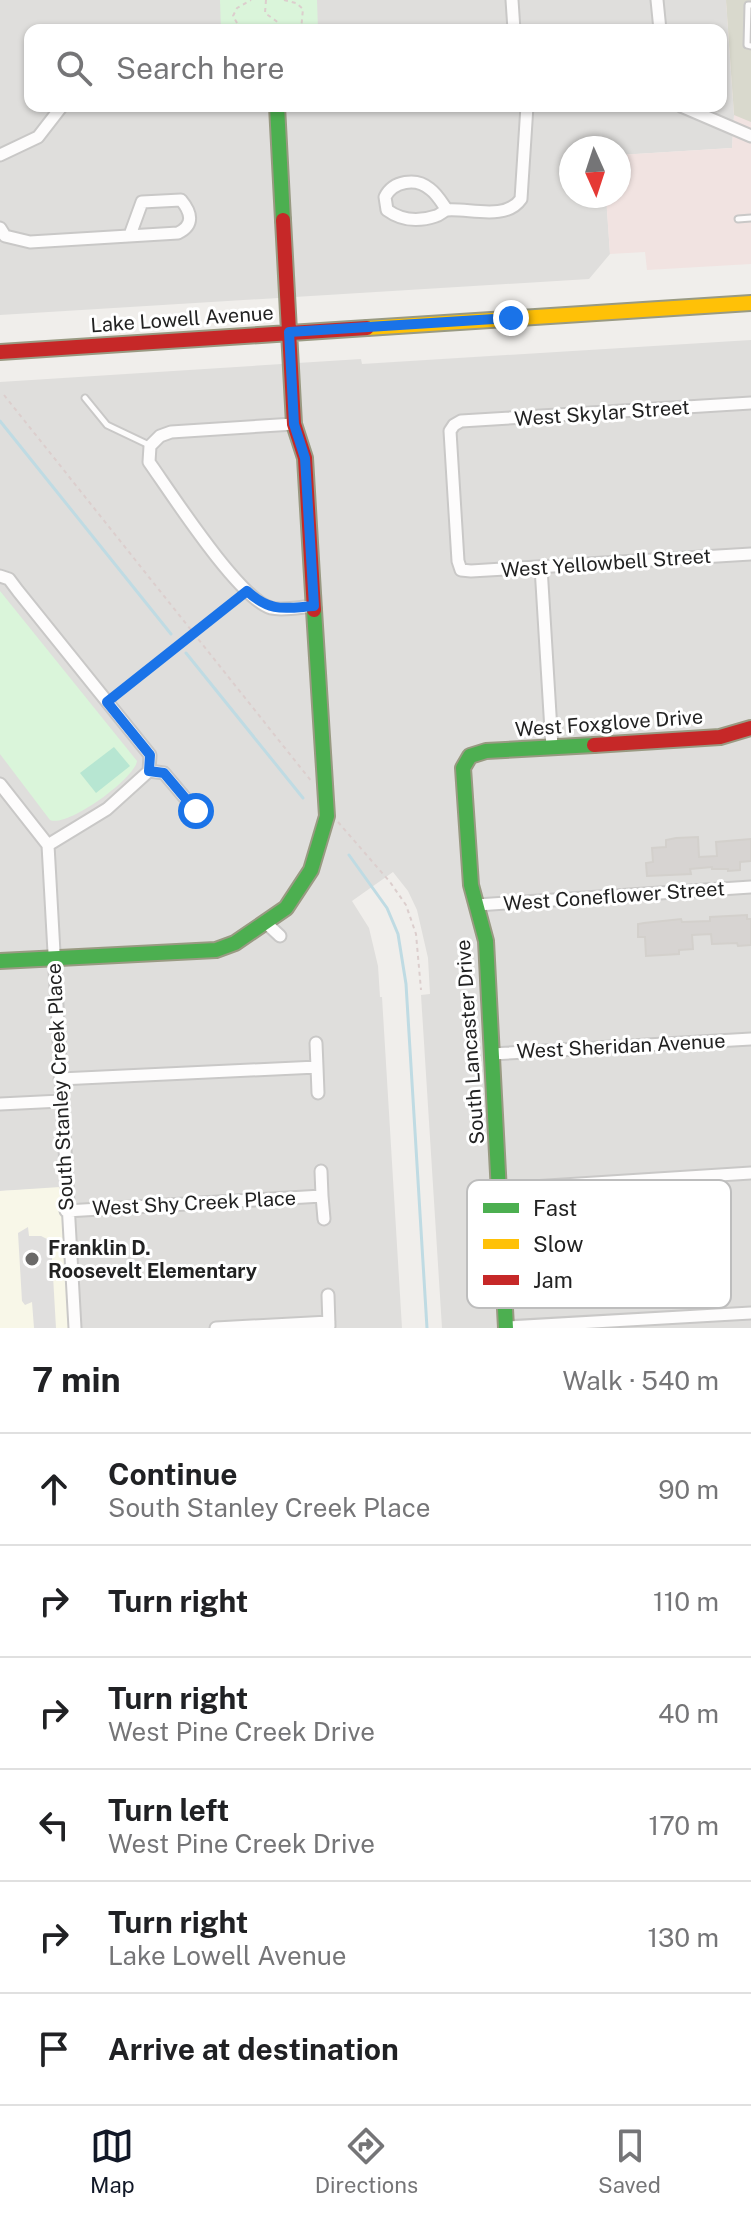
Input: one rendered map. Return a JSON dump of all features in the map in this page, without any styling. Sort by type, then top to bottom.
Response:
[{"type":"street","points":[[512,0],[514,24]]},
{"type":"street","points":[[657,0],[659,24]]},
{"type":"street","points":[[0,155],[38,137],[57,112]]},
{"type":"street","points":[[0,961],[216,950],[235,943],[286,908],[311,870],[327,816],[305,458],[294,424],[277,112]]},
{"type":"street","points":[[447,210],[430,188],[422,184],[405,182],[393,186],[385,197],[387,210],[398,218],[409,220],[437,216],[447,210],[502,211],[518,204],[521,199],[528,112]]},
{"type":"street","points":[[695,112],[751,136]]},
{"type":"street","points":[[0,228],[5,236],[30,242],[178,233],[186,229],[191,221],[189,209],[181,200],[142,202],[130,235]]},
{"type":"street","name":"Lake Lowell Avenue","points":[[0,352],[751,303]]},
{"type":"street","name":"West Skylar Street","points":[[461,570],[450,431],[454,425],[461,421],[751,403]]},
{"type":"street","points":[[294,424],[171,432],[160,436],[150,446],[149,462],[247,591],[259,602],[273,609],[314,606]]},
{"type":"street","name":"West Yellowbell Street","points":[[461,570],[751,554]]},
{"type":"street","points":[[541,567],[552,747]]},
{"type":"street","points":[[0,576],[9,579],[150,755],[149,771],[107,809],[48,845],[0,784]]},
{"type":"street","name":"West Foxglove Drive","points":[[470,756],[486,751],[720,737],[751,728]]},
{"type":"street","name":"South Lancaster Drive","points":[[470,756],[463,768],[471,885],[486,941],[499,1180]]},
{"type":"street","points":[[149,771],[164,773],[196,811]]},
{"type":"street","name":"South Stanley Creek Place","points":[[48,845],[66,1211],[75,1328]]},
{"type":"street","name":"West Coneflower Street","points":[[477,905],[751,887]]},
{"type":"street","points":[[265,922],[280,936]]},
{"type":"street","name":"West Sheridan Avenue","points":[[492,1054],[751,1039]]},
{"type":"street","points":[[316,1043],[318,1093]]},
{"type":"street","points":[[60,1079],[317,1067]]},
{"type":"street","points":[[0,1104],[61,1101]]},
{"type":"street","name":"West Shy Creek Place","points":[[321,1171],[324,1219]]},
{"type":"street","points":[[641,1180],[751,1173]]},
{"type":"street","name":"West Shy Creek Place","points":[[66,1211],[322,1196]]},
{"type":"street","points":[[216,1328],[329,1325],[328,1295]]},
{"type":"street","points":[[506,1327],[751,1313]]},
{"type":"lane","points":[[751,5],[748,5],[747,45],[751,46]]},
{"type":"lane","points":[[738,219],[751,218]]},
{"type":"lane","points":[[85,398],[107,425],[150,446]]},
{"type":"path","points":[[238,24],[233,16],[237,8],[251,0]]},
{"type":"path","points":[[266,0],[265,13],[279,24]]},
{"type":"path","points":[[284,0],[296,3],[303,9],[302,24]]},
{"type":"path","points":[[4,395],[311,782],[325,781]]},
{"type":"path","points":[[107,702],[247,591]]},
{"type":"path","points":[[327,816],[342,824],[406,905],[416,934],[421,990]]},
{"type":"shaded area","points":[[0,0],[726,0],[734,115],[732,148],[631,154],[631,136],[559,136],[559,208],[607,208],[610,254],[589,279],[0,315]]},
{"type":"shaded area","points":[[726,0],[751,0],[751,264],[647,270],[645,252],[610,254],[607,208],[631,208],[631,154],[732,148],[734,115]]},
{"type":"shaded area","points":[[726,0],[751,0],[751,122],[734,115]]},
{"type":"shaded area","points":[[751,340],[751,1328],[442,1328],[421,995],[430,994],[428,958],[417,910],[408,891],[393,872],[352,901],[369,928],[382,997],[402,1328],[69,1328],[60,1188],[0,1191],[0,382],[361,359],[362,364]]},
{"type":"shaded area","name":"Franklin D. Roosevelt Elementary","points":[[60,1187],[69,1328],[0,1328],[0,1191]]},
{"type":"shaded area","points":[[28,1227],[29,1236],[41,1236],[51,1241],[56,1328],[34,1328],[32,1302],[25,1305],[22,1301],[18,1233]]},
{"type":"green space","points":[[220,0],[317,0],[318,24],[221,24]]},
{"type":"green space","points":[[0,591],[137,761],[125,779],[100,800],[71,817],[50,820],[0,754]]},
{"type":"green space","points":[[114,747],[130,766],[96,793],[80,773]]},
{"type":"building","points":[[698,837],[699,857],[717,856],[716,842],[751,839],[751,861],[740,862],[740,870],[712,867],[690,869],[691,874],[647,876],[646,863],[653,862],[652,848],[666,847],[666,840]]},
{"type":"building","points":[[747,915],[747,919],[751,919],[751,945],[712,944],[711,934],[692,935],[693,949],[679,950],[679,954],[646,956],[645,937],[638,937],[638,924],[681,919],[682,922],[710,921],[710,917]]},
{"type":"waterway","points":[[0,421],[171,634]]},
{"type":"waterway","points":[[186,653],[303,798]]},
{"type":"waterway","points":[[349,855],[387,908],[398,934],[406,984],[427,1328]]},
{"type":"traffic: fast","points":[[277,112],[283,220]]},
{"type":"traffic: fast","points":[[0,961],[216,950],[235,943],[286,908],[311,870],[327,816],[314,610]]},
{"type":"traffic: fast","points":[[498,1180],[486,941],[471,885],[463,768],[470,756],[486,751],[594,745]]},
{"type":"traffic: fast","points":[[505,1308],[506,1328]]},
{"type":"traffic: slow","points":[[367,328],[751,303]]},
{"type":"traffic: jam","points":[[283,220],[294,424],[305,458],[314,610]]},
{"type":"traffic: jam","points":[[0,352],[367,328]]},
{"type":"traffic: jam","points":[[594,745],[720,737],[751,728]]},
{"type":"place","name":"Franklin D. Roosevelt Elementary","points":[[32,1259]]},
{"type":"route","points":[[196,811],[164,773],[149,771],[150,755],[107,702],[247,591],[273,609],[314,606],[305,458],[294,424],[289,332],[511,318]]}]
